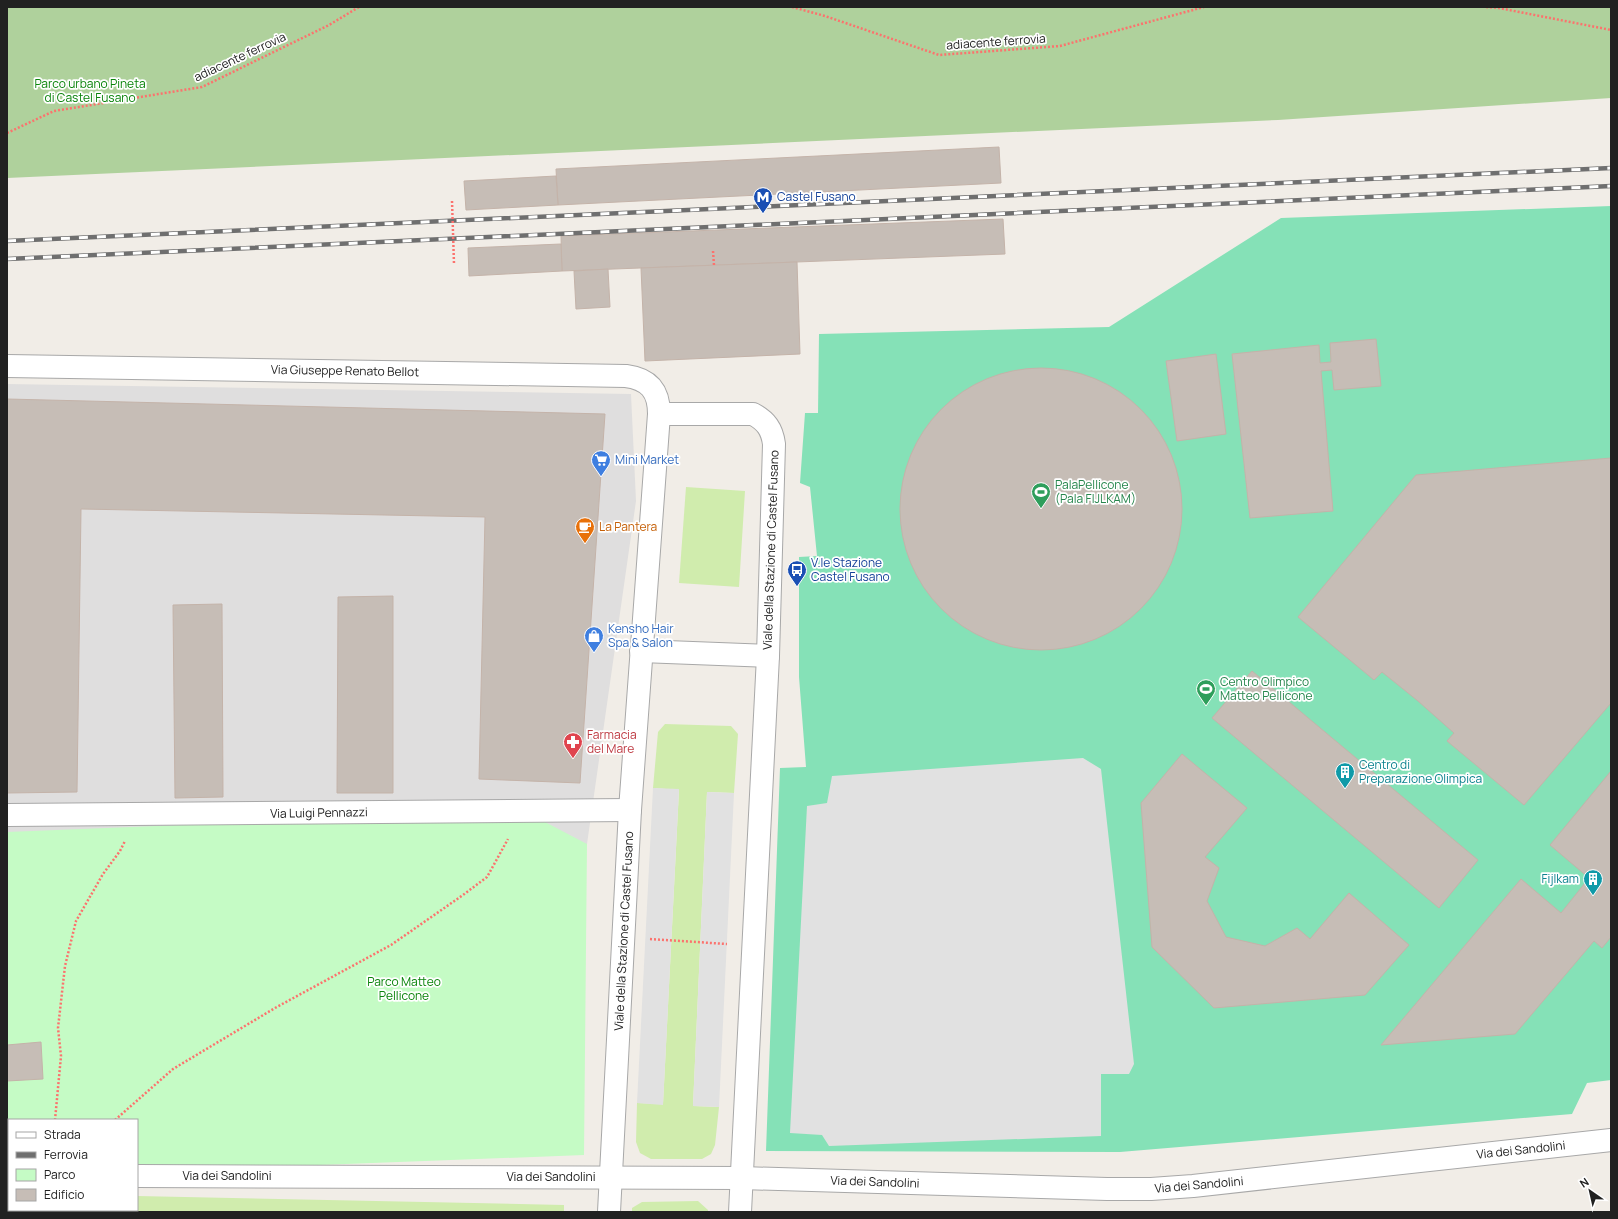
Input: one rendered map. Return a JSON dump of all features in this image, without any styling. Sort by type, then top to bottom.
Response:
[{"type":"street","name":"Via Giuseppe Renato Bellot","points":[[7,366],[626,376],[644,381],[650,386],[658,399],[659,414]]},
{"type":"street","name":"Viale della Stazione di Castel Fusano","points":[[609,1212],[630,810],[659,414],[746,413],[753,414],[765,422],[772,435],[774,444],[768,656],[740,1212]]},
{"type":"street","name":"Viale della Stazione di Castel Fusano","points":[[641,651],[768,656]]},
{"type":"street","name":"Via Luigi Pennazzi","points":[[7,815],[630,810]]},
{"type":"street","name":"Via dei Sandolini","points":[[138,1176],[742,1178],[1151,1189],[1193,1186],[1611,1140]]},
{"type":"path","name":"adiacente ferrovia","points":[[7,133],[54,110],[202,87],[329,25],[359,7]]},
{"type":"path","name":"adiacente ferrovia","points":[[792,7],[825,16],[939,55],[1060,46],[1204,7]]},
{"type":"path","points":[[1486,7],[1611,30]]},
{"type":"path","points":[[452,201],[454,264]]},
{"type":"path","points":[[713,251],[714,265]]},
{"type":"path","points":[[116,1119],[173,1068],[275,1008],[391,945],[487,877],[524,811]]},
{"type":"path","points":[[55,1119],[61,1056],[58,1028],[65,966],[76,921],[103,874],[120,851],[137,814]]},
{"type":"path","points":[[623,938],[754,946]]},
{"type":"shaded area","points":[[7,384],[631,394],[636,501],[587,844],[7,840]]},
{"type":"shaded area","points":[[1083,758],[1101,769],[1134,1064],[1129,1074],[1101,1074],[1101,1136],[829,1146],[822,1135],[790,1133],[807,806],[827,803],[832,776]]},
{"type":"shaded area","points":[[653,788],[679,789],[663,1105],[637,1103]]},
{"type":"shaded area","points":[[707,792],[734,793],[719,1107],[693,1106]]},
{"type":"green space","name":"Parco urbano Pineta di Castel Fusano","points":[[7,7],[1611,7],[1611,98],[1278,120],[7,178]]},
{"type":"green space","name":"Centro Olimpico Matteo Pellicone","points":[[1611,206],[1611,1080],[1587,1083],[1572,1114],[1120,1152],[766,1151],[780,768],[806,767],[799,677],[799,557],[817,556],[810,487],[800,483],[805,413],[818,413],[819,334],[1109,327],[1281,218]]},
{"type":"green space","points":[[686,487],[745,491],[739,587],[679,583]]},
{"type":"green space","points":[[665,724],[731,726],[738,734],[734,793],[707,792],[693,1106],[719,1107],[715,1145],[711,1154],[702,1159],[651,1159],[640,1153],[636,1142],[637,1103],[663,1104],[679,790],[653,788],[658,732]]},
{"type":"green space","name":"Parco Matteo Pellicone","points":[[524,811],[587,844],[584,1155],[138,1172],[138,1119],[8,1119],[7,1170],[7,832]]},
{"type":"green space","points":[[7,1193],[8,1211],[138,1211],[138,1196],[564,1205],[564,1212],[7,1212]]},
{"type":"green space","points":[[698,1201],[708,1210],[708,1212],[632,1212],[632,1208],[642,1202]]},
{"type":"building","points":[[999,147],[1001,183],[558,205],[556,169]]},
{"type":"building","points":[[556,176],[558,205],[466,210],[464,181]]},
{"type":"building","points":[[1003,219],[1005,254],[562,271],[561,236]]},
{"type":"building","points":[[561,244],[562,271],[469,276],[468,248]]},
{"type":"building","points":[[797,262],[800,354],[645,361],[641,268]]},
{"type":"building","points":[[608,269],[610,307],[576,309],[574,271]]},
{"type":"building","points":[[1376,339],[1381,386],[1334,390],[1332,370],[1321,371],[1333,511],[1250,518],[1232,354],[1319,345],[1320,363],[1331,362],[1330,343]]},
{"type":"building","points":[[1216,354],[1226,434],[1177,441],[1166,361]]},
{"type":"building","name":"PalaPellicone (Pala FIJLKAM)","points":[[1041,368],[1068,371],[1095,379],[1119,392],[1141,409],[1158,431],[1171,455],[1179,482],[1182,509],[1179,536],[1171,563],[1158,587],[1141,609],[1119,626],[1095,639],[1068,647],[1041,650],[1014,647],[987,639],[963,626],[941,609],[924,587],[911,563],[903,536],[900,509],[903,482],[911,455],[924,431],[941,409],[963,392],[987,379],[1014,371]]},
{"type":"building","points":[[7,399],[605,414],[580,783],[479,779],[485,517],[81,509],[77,792],[7,793]]},
{"type":"building","points":[[1611,458],[1611,703],[1524,805],[1447,741],[1454,733],[1418,701],[1382,672],[1374,680],[1298,617],[1416,475]]},
{"type":"building","points":[[393,596],[393,793],[337,793],[338,597]]},
{"type":"building","points":[[222,604],[223,797],[175,798],[173,605]]},
{"type":"building","name":"Centro di Preparazione Olimpica","points":[[1252,671],[1478,860],[1439,908],[1212,718]]},
{"type":"building","points":[[1182,754],[1247,808],[1205,857],[1219,868],[1207,901],[1226,937],[1265,946],[1297,928],[1310,939],[1349,893],[1409,945],[1365,995],[1214,1008],[1152,947],[1141,803]]},
{"type":"building","name":"Fijlkam","points":[[1611,771],[1611,937],[1602,948],[1594,941],[1515,1034],[1381,1045],[1521,879],[1561,913],[1589,878],[1550,845]]},
{"type":"building","points":[[41,1042],[43,1079],[7,1081],[7,1045]]},
{"type":"railway","points":[[7,241],[1611,168]]},
{"type":"railway","points":[[7,259],[1611,186]]},
{"type":"place","name":"Castel Fusano","points":[[763,214]]},
{"type":"place","name":"Mini Market","points":[[601,477]]},
{"type":"place","name":"PalaPellicone (Pala FIJLKAM)","points":[[1041,509]]},
{"type":"place","name":"La Pantera","points":[[585,544]]},
{"type":"place","name":"V.le Stazione Castel Fusano","points":[[797,587]]},
{"type":"place","name":"Kensho Hair Spa & Salon","points":[[594,653]]},
{"type":"place","name":"Centro Olimpico Matteo Pellicone","points":[[1206,706]]},
{"type":"place","name":"Farmacia del Mare","points":[[573,759]]},
{"type":"place","name":"Centro di Preparazione Olimpica","points":[[1345,789]]},
{"type":"place","name":"Fijlkam","points":[[1593,896]]}]
